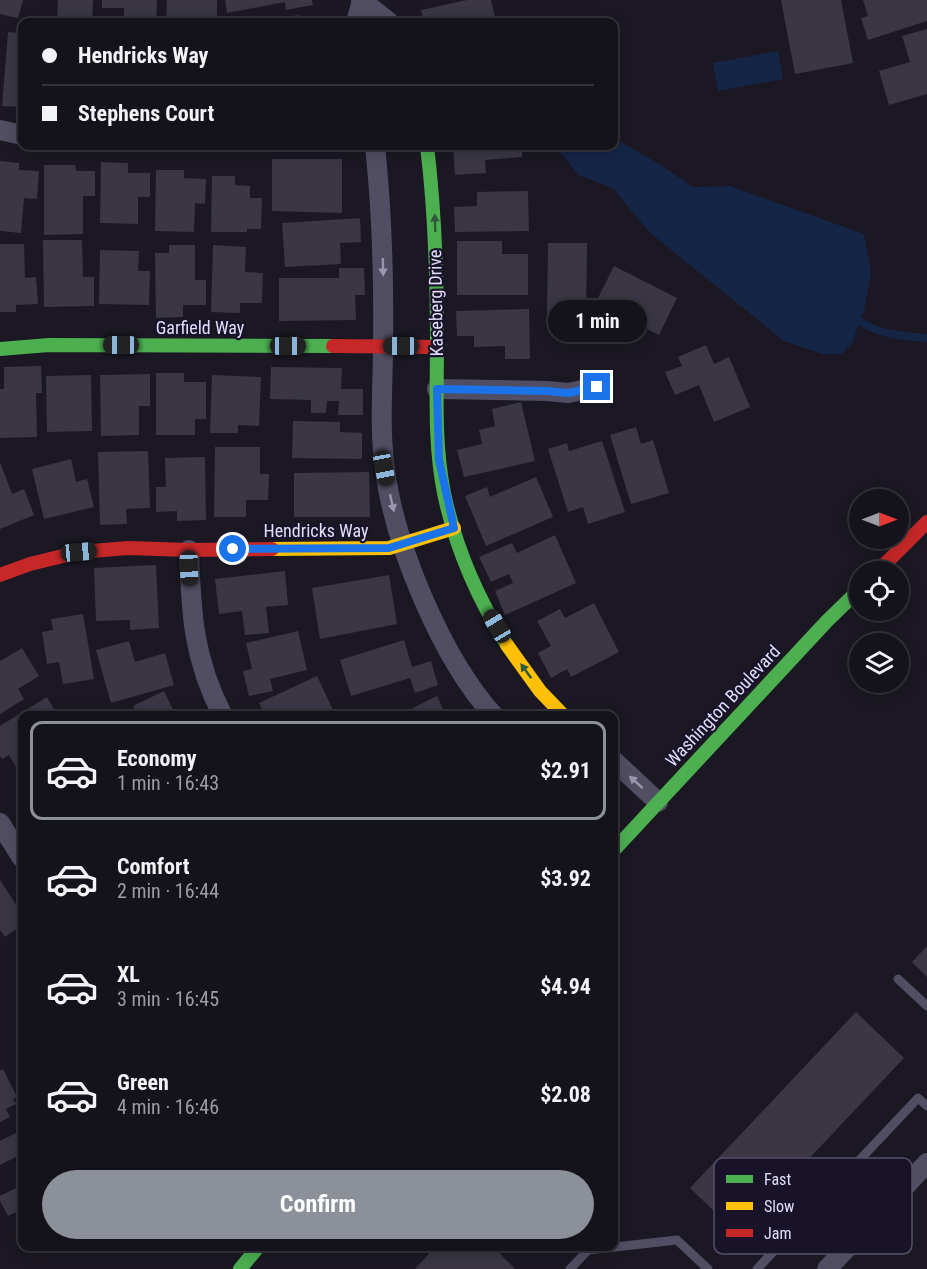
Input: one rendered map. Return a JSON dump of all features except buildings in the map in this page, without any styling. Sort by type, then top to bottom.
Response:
[{"type":"street","points":[[357,18],[363,0],[384,18]]},
{"type":"street","points":[[0,130],[18,134]]},
{"type":"street","points":[[375,150],[384,269],[384,468],[402,544],[418,587],[462,672],[490,711]]},
{"type":"street","name":"Kaseberg Drive","points":[[428,150],[434,199],[439,460],[454,528],[467,566],[487,609],[507,644],[528,675],[560,711]]},
{"type":"street","name":"Garfield Way","points":[[0,350],[49,345],[437,347]]},
{"type":"street","points":[[437,389],[568,393],[597,387]]},
{"type":"street","points":[[888,561],[927,522]]},
{"type":"street","name":"Hendricks Way","points":[[0,575],[30,564],[79,552],[128,548],[189,550],[389,548],[454,528]]},
{"type":"street","points":[[189,550],[190,606],[197,648],[210,691],[220,711]]},
{"type":"street","name":"Washington Boulevard","points":[[618,840],[658,802],[849,600]]},
{"type":"street","points":[[618,765],[658,802]]},
{"type":"street","points":[[0,824],[18,852]]},
{"type":"street","points":[[912,1179],[927,1163]]},
{"type":"street","points":[[240,1269],[256,1251]]},
{"type":"lane","points":[[898,980],[927,1006]]},
{"type":"lane","points":[[862,1158],[918,1098],[927,1106]]},
{"type":"lane","points":[[618,1247],[676,1240],[708,1269]]},
{"type":"lane","points":[[570,1269],[587,1251]]},
{"type":"lane","points":[[757,1269],[771,1254]]},
{"type":"water","points":[[778,51],[783,79],[718,91],[713,63]]},
{"type":"water","points":[[618,140],[693,187],[730,186],[864,234],[871,272],[864,311],[853,342],[841,354],[822,354],[784,341],[649,232],[613,188],[578,175],[556,150],[618,150]]},
{"type":"waterway","points":[[859,321],[883,332],[927,338]]},
{"type":"traffic: fast","points":[[427,150],[435,244],[437,418],[444,493],[454,533],[469,572],[486,609],[507,645]]},
{"type":"traffic: fast","points":[[0,349],[49,345],[333,346]]},
{"type":"traffic: fast","points":[[618,846],[849,600]]},
{"type":"traffic: fast","points":[[240,1269],[255,1251]]},
{"type":"traffic: slow","points":[[272,549],[389,548],[454,528]]},
{"type":"traffic: slow","points":[[507,645],[540,691],[559,711]]},
{"type":"traffic: jam","points":[[333,346],[437,347]]},
{"type":"traffic: jam","points":[[888,561],[927,522]]},
{"type":"traffic: jam","points":[[0,575],[30,564],[79,552],[128,548],[272,549]]},
{"type":"route","points":[[233,549],[389,548],[454,528],[439,460],[437,389],[568,393],[597,387]]}]
